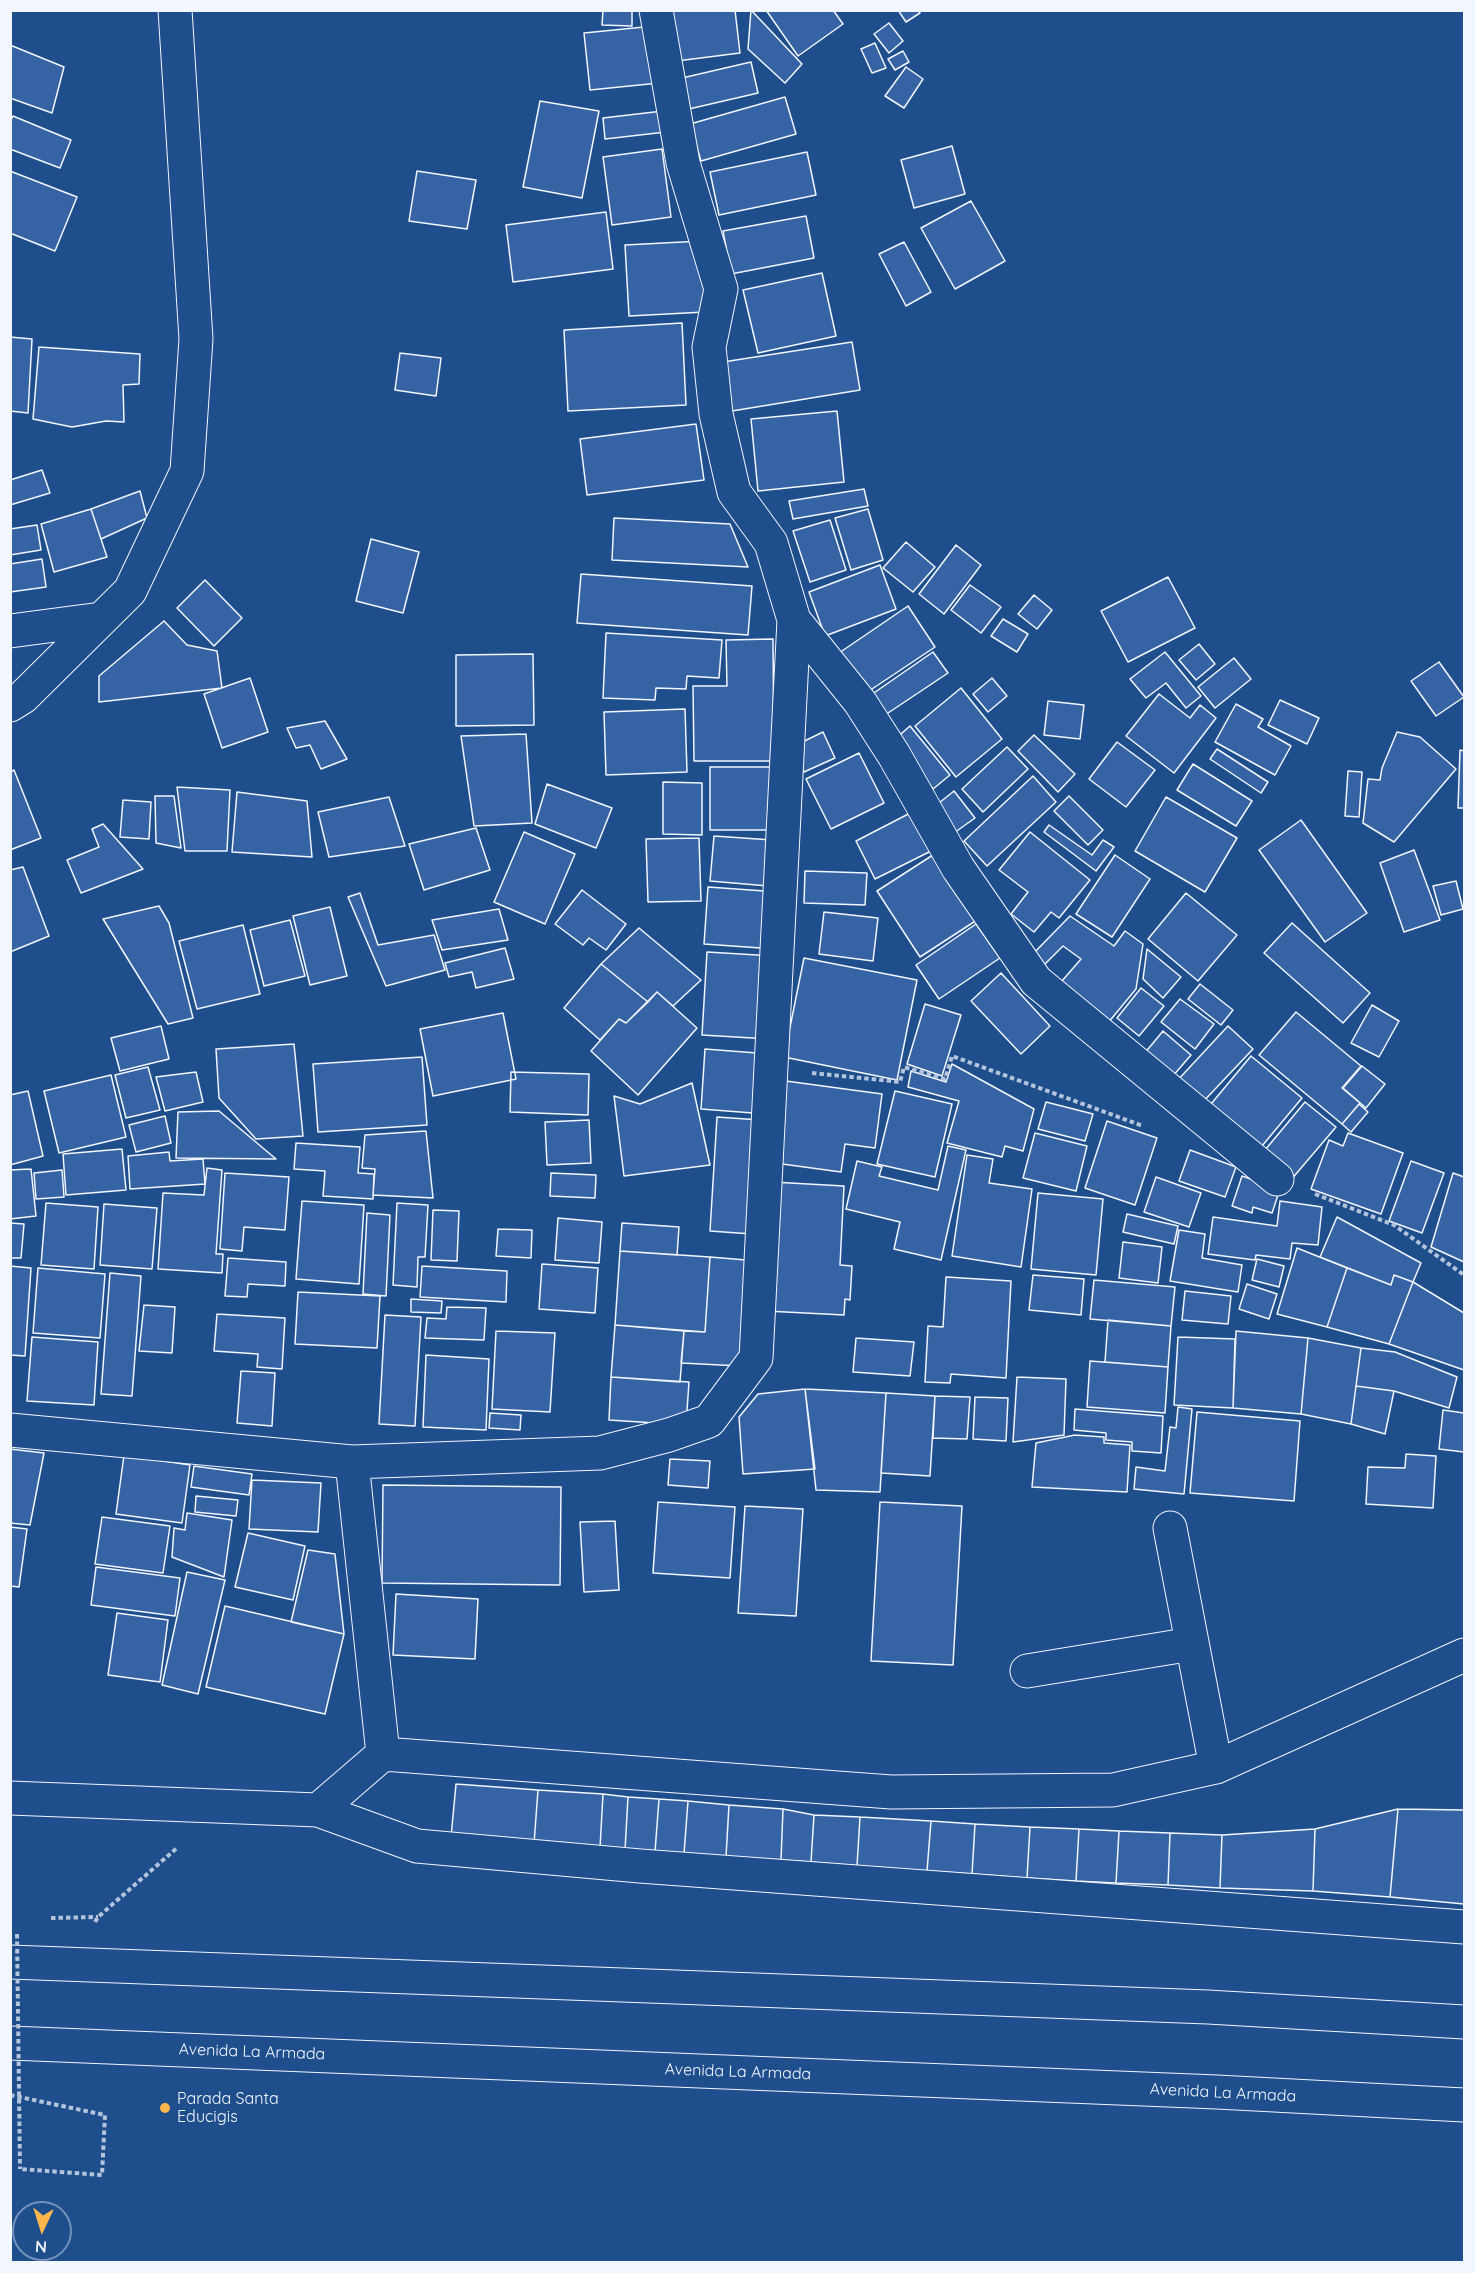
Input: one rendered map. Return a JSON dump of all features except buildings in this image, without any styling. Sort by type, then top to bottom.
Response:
[{"type":"street","points":[[10,705],[23,697],[130,591],[187,471],[196,339],[175,10]]},
{"type":"street","points":[[10,1430],[352,1462],[600,1453],[669,1435],[709,1421],[756,1358],[794,620],[771,543],[734,492],[716,414],[708,347],[721,289],[683,163],[656,10]]},
{"type":"street","points":[[10,631],[102,620]]},
{"type":"street","points":[[794,620],[860,702],[894,755],[958,868],[1036,981],[1277,1179]]},
{"type":"street","points":[[352,1462],[383,1754]]},
{"type":"street","points":[[1170,1528],[1216,1767]]},
{"type":"street","points":[[1027,1671],[1192,1644]]},
{"type":"street","points":[[318,1810],[383,1754],[891,1792],[1113,1790],[1216,1767],[1464,1655]]},
{"type":"street","points":[[10,1798],[318,1810],[417,1846],[640,1866],[1464,1927]]},
{"type":"street","points":[[14,1948],[1208,2007],[1464,2022]]},
{"type":"street","name":"Avenida La Armada","points":[[10,2043],[1205,2091],[1464,2105]]},
{"type":"path","points":[[772,1069],[900,1082],[904,1067],[945,1079],[952,1056],[1147,1128]]},
{"type":"path","points":[[1277,1179],[1394,1225],[1464,1275]]},
{"type":"path","points":[[94,1924],[98,1917],[224,1806]]},
{"type":"path","points":[[44,1919],[98,1917]]},
{"type":"path","points":[[10,2095],[105,2115],[102,2175],[20,2169],[14,1948]]},
{"type":"place","name":"Parada Santa Educigis","points":[[165,2108]]}]
